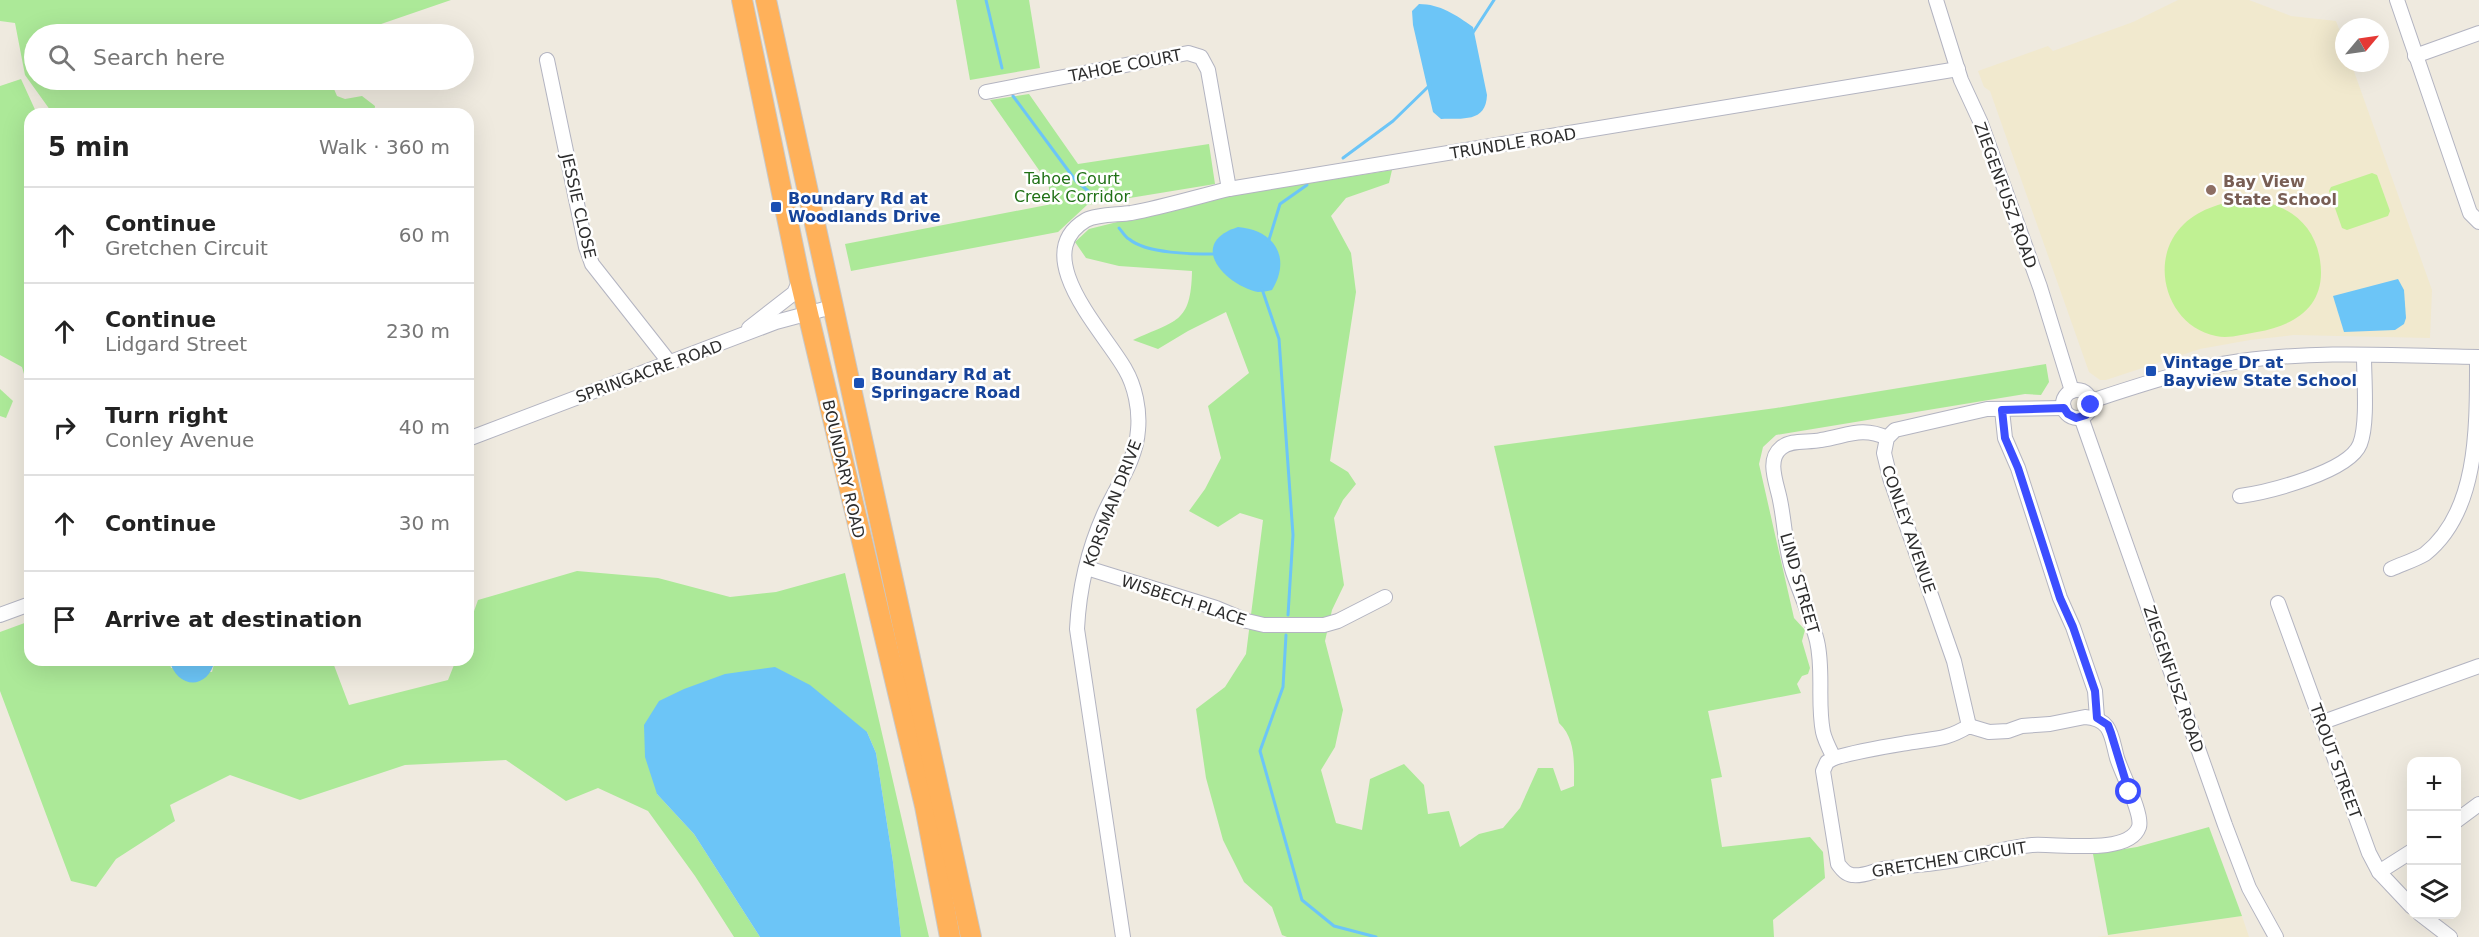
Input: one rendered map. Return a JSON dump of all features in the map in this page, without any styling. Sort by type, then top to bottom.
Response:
[{"type":"highway","name":"BOUNDARY ROAD","points":[[742,0],[800,280],[926,806],[950,937]]},
{"type":"highway","name":"BOUNDARY ROAD","points":[[766,0],[970,937]]},
{"type":"street","name":"ZIEGENFUSZ ROAD","points":[[1935,0],[1958,69],[1980,121],[2040,287],[2072,391]]},
{"type":"street","points":[[2397,0],[2470,213],[2479,222]]},
{"type":"street","points":[[2415,56],[2479,33]]},
{"type":"street","name":"TAHOE COURT","points":[[986,92],[1188,53],[1201,57],[1208,69],[1229,189]]},
{"type":"street","name":"JESSIE CLOSE","points":[[547,60],[586,247],[592,264],[670,363]]},
{"type":"street","name":"TRUNDLE ROAD","points":[[1073,231],[1088,219],[1132,212],[1229,189],[1958,69]]},
{"type":"street","name":"KORSMAN DRIVE","points":[[1073,231],[1065,245],[1067,272],[1074,295],[1126,369],[1136,396],[1138,430],[1132,458],[1104,516],[1087,568],[1079,597],[1077,629],[1123,937]]},
{"type":"street","points":[[735,339],[791,296],[800,280]]},
{"type":"street","name":"SPRINGACRE ROAD","points":[[474,437],[776,322],[832,307]]},
{"type":"street","points":[[2240,496],[2261,493],[2336,468],[2351,458],[2360,445],[2364,430],[2364,356]]},
{"type":"street","points":[[2091,400],[2184,372],[2240,361],[2278,357],[2478,357],[2477,467],[2470,507],[2456,525],[2424,554],[2391,569]]},
{"type":"street","points":[[2072,391],[2083,391],[2091,400],[2089,411],[2081,417],[2072,416],[2064,408],[2064,399],[2072,391]]},
{"type":"street","points":[[1887,438],[1895,430],[1903,427],[1919,426],[1987,409],[2064,408]]},
{"type":"street","points":[[1834,758],[1905,743],[1939,740],[1952,736],[1969,726],[1989,732],[2008,731],[2022,726],[2050,724],[2085,717],[2097,718],[2095,691],[2073,627],[2060,598],[2018,468],[2005,438],[2002,410]]},
{"type":"street","name":"ZIEGENFUSZ ROAD","points":[[2081,417],[2225,825],[2249,888],[2276,937]]},
{"type":"street","name":"LIND STREET","points":[[1834,758],[1823,733],[1818,645],[1810,611],[1793,571],[1785,538],[1781,501],[1773,470],[1774,456],[1781,447],[1792,442],[1817,441],[1863,430],[1887,438]]},
{"type":"street","name":"CONLEY AVENUE","points":[[1887,438],[1884,453],[1890,478],[1954,661],[1969,726]]},
{"type":"street","name":"WISBECH PLACE","points":[[1087,568],[1264,625],[1324,625],[1338,621],[1385,597]]},
{"type":"street","name":"TROUT STREET","points":[[2278,603],[2369,853],[2379,872],[2407,902]]},
{"type":"street","points":[[0,615],[24,606]]},
{"type":"street","points":[[2323,722],[2479,666]]},
{"type":"street","name":"GRETCHEN CIRCUIT","points":[[1834,758],[1827,762],[1822,771],[1835,856],[1842,870],[1848,874],[1856,875],[1881,869],[1964,860],[2031,845],[2093,847],[2126,840],[2136,834],[2140,825],[2139,814],[2121,772],[2108,725],[2097,718]]},
{"type":"street","points":[[2461,818],[2479,804]]},
{"type":"street","points":[[2379,872],[2407,854]]},
{"type":"street","points":[[2425,919],[2450,937]]},
{"type":"shaded area","name":"Bay View State School","points":[[2178,0],[2249,0],[2291,16],[2335,21],[2335,72],[2354,72],[2432,290],[2430,338],[2294,335],[2200,349],[2106,380],[2100,380],[2089,372],[1990,91],[1984,87],[1978,71],[2048,46],[2053,51],[2133,22]]},
{"type":"shaded area","points":[[2242,916],[2249,937],[2097,937]]},
{"type":"green space","points":[[0,0],[451,0],[381,24],[24,24],[24,70],[15,23],[0,21]]},
{"type":"green space","points":[[956,0],[1029,0],[1040,68],[970,80]]},
{"type":"green space","points":[[21,79],[24,90],[34,108],[24,108],[24,374],[22,367],[0,355],[0,86]]},
{"type":"green space","points":[[36,90],[334,90],[337,96],[345,99],[362,96],[375,106],[375,108],[49,108]]},
{"type":"green space","name":"Tahoe Court Creek Corridor","points":[[1029,94],[1078,164],[1209,144],[1215,184],[1087,205],[1058,232],[851,271],[845,244],[1052,204],[1048,183],[990,100]]},
{"type":"green space","points":[[1392,170],[1389,183],[1346,198],[1331,216],[1351,253],[1356,292],[1330,461],[1348,472],[1356,484],[1343,500],[1334,518],[1344,585],[1332,610],[1325,641],[1343,710],[1335,747],[1321,770],[1336,823],[1362,830],[1370,779],[1404,764],[1424,785],[1428,814],[1449,811],[1460,847],[1479,834],[1503,828],[1520,808],[1538,768],[1553,768],[1561,791],[1574,786],[1574,760],[1571,744],[1565,729],[1559,723],[1494,446],[1776,408],[2046,364],[2049,382],[2041,395],[2025,394],[1776,435],[1763,447],[1759,464],[1794,618],[1805,630],[1802,641],[1810,668],[1808,674],[1802,676],[1797,684],[1801,693],[1708,711],[1722,777],[1711,779],[1722,847],[1810,837],[1823,852],[1825,878],[1773,920],[1774,937],[1287,937],[1282,935],[1272,907],[1244,882],[1223,840],[1206,778],[1196,709],[1225,687],[1246,654],[1263,520],[1240,513],[1218,527],[1189,511],[1205,489],[1221,458],[1208,406],[1249,373],[1226,312],[1158,349],[1133,340],[1170,323],[1184,311],[1191,288],[1192,271],[1119,266],[1086,258],[1075,242],[1089,229],[1214,198]]},
{"type":"green space","points":[[2372,173],[2377,175],[2390,211],[2388,216],[2347,230],[2342,228],[2329,191],[2331,187]]},
{"type":"green space","points":[[2246,199],[2273,204],[2285,209],[2304,224],[2317,246],[2321,276],[2319,289],[2314,301],[2306,310],[2285,324],[2237,336],[2216,336],[2199,330],[2185,319],[2174,305],[2167,289],[2166,255],[2173,238],[2191,218],[2213,207]]},
{"type":"green space","points":[[0,389],[13,401],[6,418],[0,416]]},
{"type":"green space","points":[[577,571],[658,578],[730,597],[776,592],[845,573],[929,937],[901,937],[893,862],[876,753],[867,732],[657,794],[694,834],[760,937],[734,937],[695,876],[648,811],[598,788],[566,801],[506,760],[405,765],[300,800],[230,775],[170,805],[175,821],[116,859],[96,887],[71,881],[0,691],[0,632],[24,623],[24,666],[170,666],[171,668],[212,672],[214,666],[334,666],[349,705],[448,680],[454,666],[474,666],[474,611],[478,600]]},
{"type":"green space","points":[[2209,827],[2242,916],[2108,935],[2093,854],[2137,847]]},
{"type":"water","points":[[1419,4],[1441,8],[1473,27],[1487,95],[1486,104],[1478,115],[1441,119],[1433,112],[1413,25],[1412,11]]},
{"type":"water","points":[[1238,227],[1261,233],[1276,247],[1280,256],[1280,267],[1272,290],[1258,292],[1246,288],[1234,282],[1216,264],[1213,253],[1214,243],[1222,234]]},
{"type":"water","points":[[2398,279],[2404,290],[2406,318],[2404,324],[2395,330],[2344,332],[2333,296]]},
{"type":"water","points":[[171,666],[213,666],[206,677],[193,682],[179,677]]},
{"type":"water","points":[[775,667],[810,685],[867,732],[876,753],[893,862],[901,937],[760,937],[694,834],[657,794],[645,757],[644,725],[659,701],[725,674]]},
{"type":"waterway","points":[[986,0],[1002,68]]},
{"type":"waterway","points":[[1472,34],[1494,0]]},
{"type":"waterway","points":[[1343,158],[1393,121],[1430,85]]},
{"type":"waterway","points":[[1013,96],[1076,181],[1092,194]]},
{"type":"waterway","points":[[1268,243],[1280,204],[1307,185]]},
{"type":"waterway","points":[[1119,228],[1128,238],[1147,248],[1170,252],[1215,254]]},
{"type":"waterway","points":[[1262,289],[1279,339],[1293,535],[1288,615]]},
{"type":"waterway","points":[[1286,635],[1283,687],[1260,751],[1302,900],[1334,926],[1376,937]]},
{"type":"place","name":"Bay View State School","points":[[2211,190]]},
{"type":"place","name":"Boundary Rd at Woodlands Drive","points":[[776,207]]},
{"type":"place","name":"Vintage Dr at Bayview State School","points":[[2151,371]]},
{"type":"place","name":"Boundary Rd at Springacre Road","points":[[859,383]]},
{"type":"route","points":[[2091,405],[2086,415],[2076,418],[2068,414],[2064,408],[2002,410],[2005,438],[2023,482],[2060,598],[2073,627],[2095,691],[2097,718],[2108,725],[2129,792]]}]
